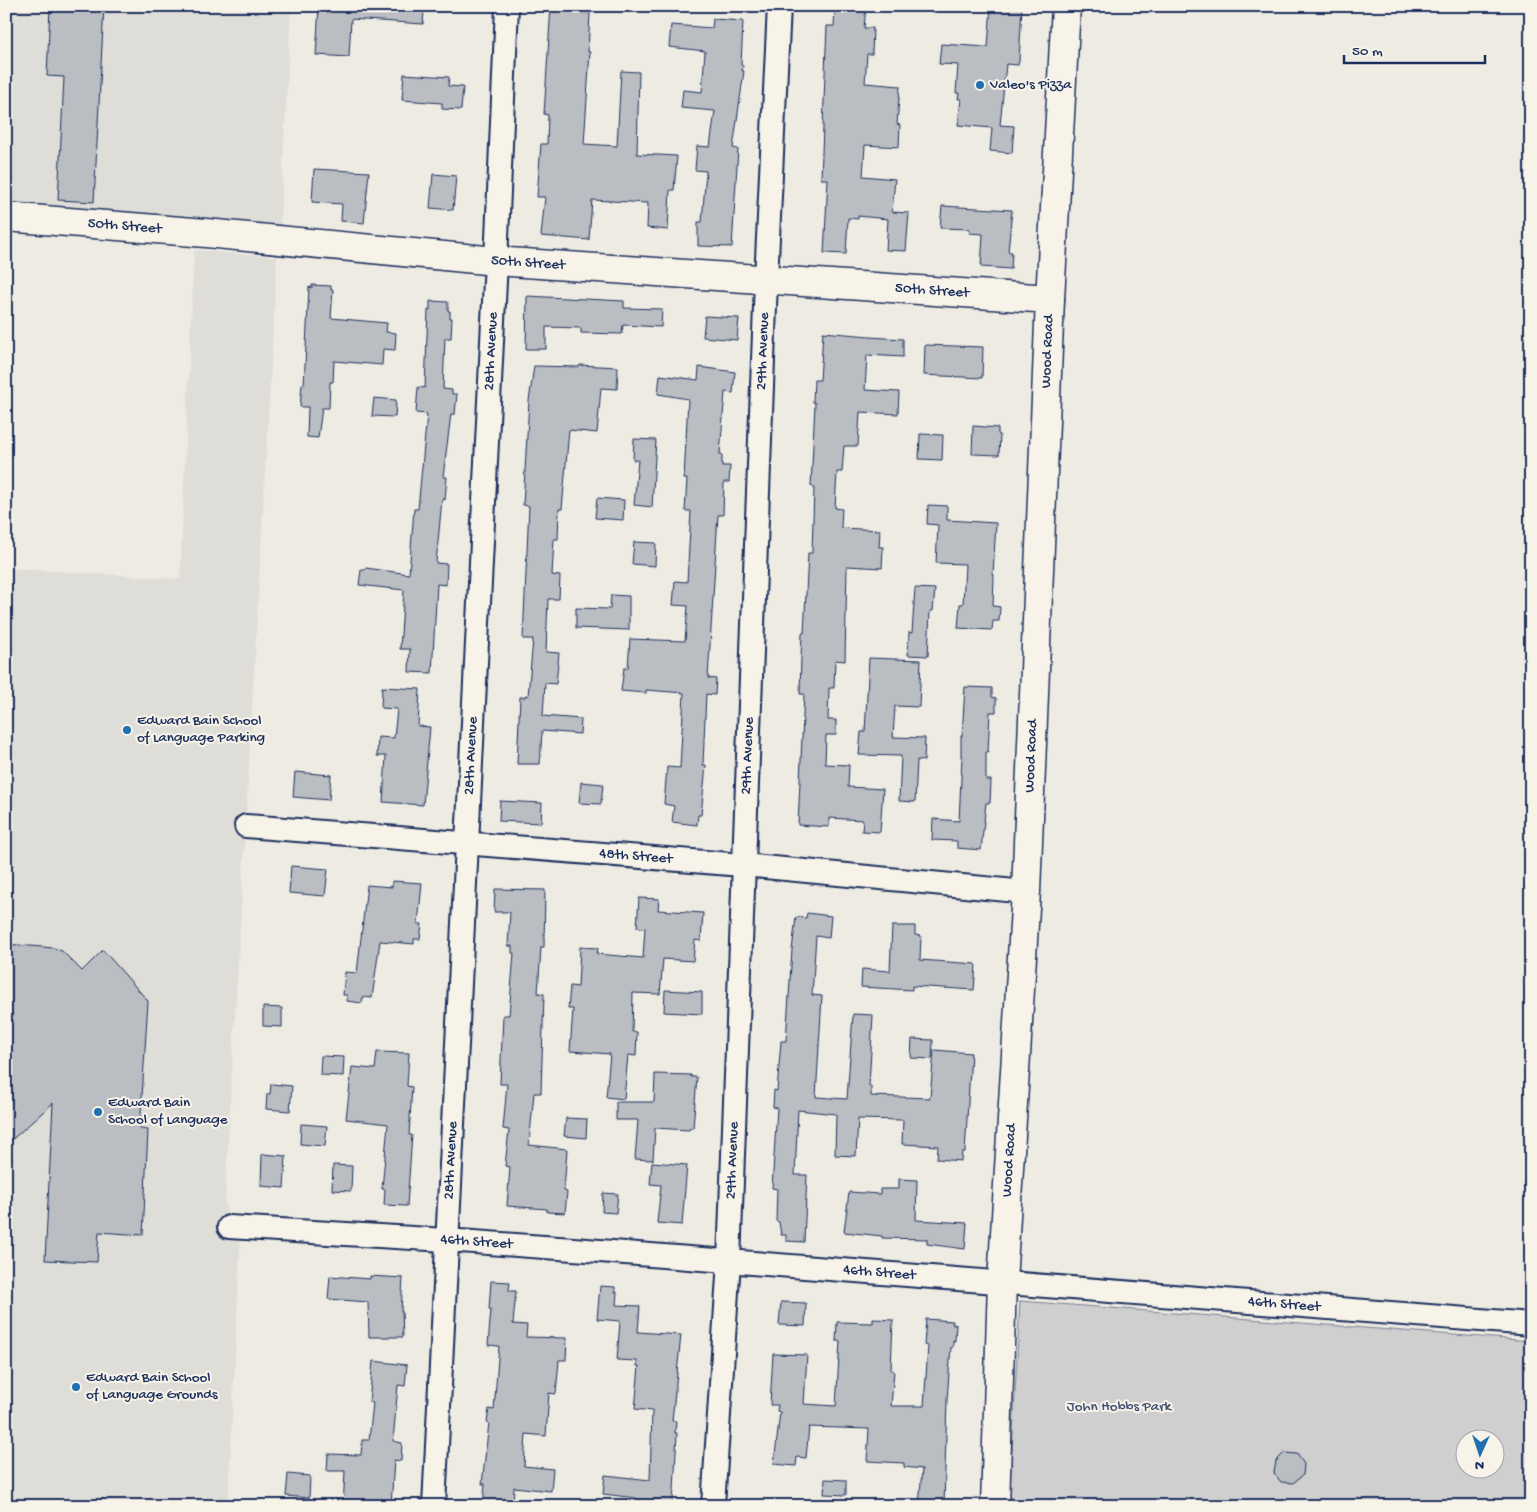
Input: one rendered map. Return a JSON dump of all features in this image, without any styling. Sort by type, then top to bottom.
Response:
[{"type":"street","name":"28th Avenue","points":[[434,1506],[507,6]]},
{"type":"street","name":"29th Avenue","points":[[713,1506],[729,1261],[766,280],[779,6]]},
{"type":"street","name":"Wood Road","points":[[995,1506],[1002,1282],[1026,892],[1050,299],[1066,6]]},
{"type":"street","name":"50th Street","points":[[6,217],[206,233],[496,261],[1050,299]]},
{"type":"street","name":"48th Street","points":[[246,826],[743,865],[1026,892]]},
{"type":"street","name":"46th Street","points":[[229,1227],[446,1240],[729,1261],[1531,1324]]},
{"type":"shaded area","points":[[6,6],[291,6],[280,227],[6,205]]},
{"type":"shaded area","points":[[194,250],[277,257],[225,1197],[227,1220],[241,1231],[228,1506],[6,1506],[6,568],[180,579]]},
{"type":"green space","name":"John Hobbs Park","points":[[1020,1301],[1531,1341],[1531,1506],[1009,1506]]},
{"type":"building","points":[[50,6],[104,6],[94,202],[58,200],[64,77],[47,76]]},
{"type":"building","points":[[319,6],[411,8],[411,10],[424,11],[423,24],[351,19],[349,57],[316,55]]},
{"type":"building","points":[[551,6],[582,8],[582,13],[590,13],[588,52],[590,52],[584,144],[617,146],[621,71],[639,72],[637,154],[677,156],[674,190],[670,190],[668,230],[647,228],[648,203],[592,200],[589,240],[541,236],[545,197],[537,197],[541,144],[547,144],[548,115],[544,114]]},
{"type":"building","points":[[835,6],[866,6],[864,28],[873,28],[872,54],[867,54],[865,83],[900,86],[897,124],[900,125],[899,147],[865,145],[863,176],[895,179],[892,212],[909,213],[906,251],[886,250],[888,219],[858,216],[858,219],[848,218],[846,254],[824,253],[828,179],[821,179],[826,48],[827,26],[834,26]]},
{"type":"building","points":[[991,6],[1022,6],[1019,61],[1018,65],[1006,64],[1000,125],[1014,126],[1012,153],[990,151],[992,128],[958,125],[961,99],[958,99],[959,93],[956,93],[958,65],[939,64],[941,44],[988,47]]},
{"type":"building","points":[[713,19],[743,21],[741,65],[743,66],[742,71],[744,71],[733,148],[738,149],[732,247],[698,246],[698,222],[702,222],[706,171],[695,170],[697,146],[710,147],[715,111],[681,108],[683,90],[702,92],[705,51],[669,47],[671,25],[712,28]]},
{"type":"building","points":[[404,74],[449,77],[448,86],[463,87],[461,110],[442,109],[442,103],[402,100]]},
{"type":"building","points":[[314,169],[369,172],[364,223],[341,221],[342,204],[312,202]]},
{"type":"building","points":[[433,174],[456,176],[453,210],[430,208]]},
{"type":"building","points":[[942,206],[1012,210],[1008,252],[1012,252],[1011,269],[981,267],[983,234],[969,233],[970,229],[940,228]]},
{"type":"building","points":[[312,285],[331,286],[331,290],[333,290],[331,318],[387,323],[386,332],[396,333],[395,350],[383,349],[382,365],[334,361],[333,382],[330,382],[329,408],[322,408],[318,438],[307,437],[308,407],[300,407],[302,384],[304,385],[309,287],[312,288]]},
{"type":"building","points":[[527,296],[624,301],[624,308],[662,309],[661,327],[623,325],[622,334],[581,333],[581,328],[546,327],[546,349],[526,349]]},
{"type":"building","points":[[430,301],[448,302],[448,311],[450,311],[450,318],[452,318],[451,338],[445,338],[443,389],[452,390],[452,394],[457,394],[455,414],[451,414],[443,477],[447,477],[445,500],[442,499],[436,563],[447,564],[446,585],[437,584],[432,673],[409,672],[410,649],[400,649],[404,590],[359,585],[361,570],[366,568],[409,574],[414,509],[418,509],[427,414],[416,413],[418,387],[425,388]]},
{"type":"building","points":[[705,316],[739,318],[737,340],[703,337]]},
{"type":"building","points":[[823,332],[903,339],[903,357],[867,355],[865,390],[899,392],[898,414],[860,412],[858,446],[844,446],[842,472],[837,472],[835,508],[842,509],[841,528],[880,530],[879,547],[883,547],[882,568],[847,566],[845,661],[835,660],[834,688],[829,688],[828,720],[836,720],[836,735],[826,735],[825,764],[849,765],[848,787],[883,789],[880,832],[862,831],[863,820],[829,818],[829,827],[798,825],[804,694],[800,694],[802,633],[804,633],[808,553],[812,553],[814,487],[811,486],[815,403],[813,402],[814,380],[820,380]]},
{"type":"building","points":[[925,345],[983,347],[982,378],[924,375]]},
{"type":"building","points":[[580,365],[618,367],[617,389],[601,388],[597,433],[569,430],[562,509],[559,509],[558,539],[554,539],[552,575],[560,576],[559,599],[548,599],[546,652],[559,653],[556,684],[545,683],[543,716],[581,719],[580,734],[542,731],[540,764],[517,764],[520,697],[528,696],[533,639],[523,639],[529,506],[523,505],[529,401],[534,366],[579,367]]},
{"type":"building","points":[[699,367],[735,372],[733,393],[725,392],[720,454],[722,454],[722,466],[730,466],[729,482],[724,482],[723,515],[718,515],[708,678],[716,679],[715,695],[706,694],[703,765],[706,765],[701,815],[698,815],[697,825],[672,822],[674,806],[664,804],[667,767],[680,768],[684,693],[646,690],[646,693],[621,691],[624,668],[628,668],[630,639],[685,641],[688,606],[673,605],[675,581],[687,582],[691,511],[685,511],[687,479],[684,479],[688,399],[658,394],[660,375],[698,380]]},
{"type":"building","points":[[374,398],[396,400],[395,417],[372,416]]},
{"type":"building","points":[[973,426],[998,428],[998,434],[1000,435],[999,455],[972,454]]},
{"type":"building","points":[[920,434],[943,435],[942,460],[919,459]]},
{"type":"building","points":[[634,439],[656,440],[652,507],[634,505],[638,460],[633,460]]},
{"type":"building","points":[[597,498],[624,500],[623,520],[595,518]]},
{"type":"building","points":[[928,505],[947,506],[947,520],[996,523],[993,606],[1000,607],[999,621],[993,621],[992,630],[958,628],[960,604],[963,604],[965,564],[936,563],[938,525],[927,524]]},
{"type":"building","points":[[634,542],[656,543],[655,566],[632,564]]},
{"type":"building","points":[[915,588],[935,589],[933,611],[930,611],[928,656],[908,655],[909,632],[912,633]]},
{"type":"building","points":[[611,595],[629,596],[629,630],[576,628],[576,608],[610,609]]},
{"type":"building","points":[[869,658],[921,660],[919,707],[895,706],[893,737],[925,738],[924,761],[917,760],[915,802],[899,801],[901,756],[859,755],[861,732],[865,732]]},
{"type":"building","points":[[382,687],[420,689],[418,726],[430,727],[423,805],[383,802],[386,756],[377,756],[378,737],[394,738],[397,709],[381,708]]},
{"type":"building","points":[[965,687],[992,688],[992,697],[996,698],[996,712],[990,712],[988,752],[986,752],[986,780],[991,780],[990,803],[986,803],[981,850],[957,848],[957,841],[932,840],[933,819],[959,821],[961,736]]},
{"type":"building","points":[[295,772],[331,775],[329,800],[293,797]]},
{"type":"building","points":[[581,782],[603,784],[601,804],[579,803]]},
{"type":"building","points":[[500,801],[542,803],[541,823],[499,821]]},
{"type":"building","points":[[291,866],[328,869],[325,896],[289,893]]},
{"type":"building","points":[[392,881],[422,883],[418,924],[422,924],[420,939],[414,939],[414,944],[380,941],[372,998],[363,997],[362,1003],[347,1001],[347,995],[343,995],[345,972],[357,973],[367,885],[392,887]]},
{"type":"building","points":[[495,889],[545,890],[544,947],[541,947],[538,993],[544,994],[541,1093],[534,1093],[529,1145],[567,1149],[564,1191],[567,1192],[565,1213],[547,1212],[547,1209],[507,1206],[510,1167],[505,1166],[509,1130],[503,1129],[507,1084],[500,1084],[503,1015],[509,1015],[514,953],[512,953],[512,946],[508,946],[510,912],[494,912]]},
{"type":"building","points":[[639,898],[659,899],[658,910],[703,913],[701,941],[695,940],[693,961],[663,959],[660,994],[633,993],[632,1032],[637,1032],[636,1056],[628,1055],[624,1099],[606,1097],[610,1054],[570,1051],[573,1009],[568,1009],[570,986],[578,987],[580,947],[598,948],[597,954],[643,958],[645,928],[637,927]]},
{"type":"building","points":[[807,913],[831,916],[829,938],[816,936],[812,995],[822,996],[816,1097],[847,1099],[853,1014],[873,1015],[869,1086],[871,1086],[871,1096],[930,1098],[934,1050],[971,1053],[965,1152],[962,1152],[961,1161],[937,1159],[938,1146],[902,1144],[903,1120],[858,1119],[856,1156],[835,1155],[836,1114],[798,1110],[795,1175],[807,1175],[804,1242],[786,1241],[786,1235],[781,1235],[779,1222],[776,1221],[777,1189],[772,1188],[777,1108],[773,1107],[774,1090],[777,1091],[781,1041],[786,1041],[796,917],[806,918]]},
{"type":"building","points":[[892,926],[915,926],[915,935],[921,936],[920,960],[976,964],[974,990],[912,986],[912,990],[861,987],[862,969],[890,971]]},
{"type":"building","name":"Edward Bain School of Language","points":[[6,944],[54,948],[62,951],[82,971],[103,950],[148,1001],[140,1129],[148,1130],[143,1235],[99,1232],[97,1262],[45,1260],[53,1103],[6,1145]]},
{"type":"building","points":[[665,990],[702,992],[702,1014],[664,1012]]},
{"type":"building","points":[[263,1007],[282,1008],[282,1027],[263,1026]]},
{"type":"building","points":[[912,1039],[933,1040],[932,1059],[911,1058]]},
{"type":"building","points":[[377,1052],[409,1053],[407,1086],[412,1087],[409,1135],[412,1135],[407,1206],[384,1205],[385,1189],[382,1189],[388,1124],[346,1119],[352,1067],[375,1069]]},
{"type":"building","points":[[321,1056],[344,1057],[343,1076],[320,1075]]},
{"type":"building","points":[[655,1074],[691,1075],[691,1077],[697,1077],[693,1128],[689,1130],[655,1128],[653,1160],[635,1159],[638,1120],[616,1120],[616,1102],[654,1102]]},
{"type":"building","points":[[271,1084],[292,1086],[290,1111],[266,1109],[267,1094],[270,1094]]},
{"type":"building","points":[[566,1118],[587,1119],[586,1138],[564,1136]]},
{"type":"building","points":[[301,1124],[327,1126],[325,1146],[300,1144]]},
{"type":"building","points":[[262,1154],[286,1156],[284,1188],[261,1186]]},
{"type":"building","points":[[652,1162],[687,1165],[682,1225],[657,1223],[661,1185],[650,1184]]},
{"type":"building","points":[[333,1165],[352,1166],[351,1191],[332,1190]]},
{"type":"building","points":[[899,1179],[917,1180],[916,1220],[967,1223],[965,1249],[927,1244],[927,1239],[882,1238],[882,1236],[844,1232],[849,1192],[880,1194],[880,1189],[899,1189]]},
{"type":"building","points":[[603,1193],[618,1194],[616,1213],[602,1212]]},
{"type":"building","points":[[330,1276],[370,1279],[370,1276],[403,1278],[401,1311],[403,1337],[369,1337],[368,1302],[328,1299]]},
{"type":"building","points":[[491,1281],[510,1282],[509,1291],[516,1291],[513,1324],[527,1325],[526,1337],[567,1338],[566,1360],[559,1360],[556,1394],[549,1393],[546,1436],[526,1434],[524,1466],[553,1469],[551,1491],[514,1487],[513,1506],[483,1506],[485,1484],[482,1484],[489,1423],[487,1422],[489,1409],[494,1410],[499,1346],[488,1345]]},
{"type":"building","points":[[600,1286],[615,1287],[615,1292],[617,1292],[616,1305],[640,1306],[638,1332],[681,1335],[672,1421],[676,1421],[675,1433],[677,1433],[672,1506],[635,1506],[636,1498],[603,1494],[605,1475],[650,1480],[652,1411],[635,1409],[639,1366],[637,1366],[637,1361],[617,1360],[620,1321],[597,1319]]},
{"type":"building","points":[[781,1302],[806,1303],[805,1326],[779,1325]]},
{"type":"building","points":[[873,1319],[893,1320],[891,1370],[894,1371],[891,1406],[924,1406],[928,1346],[924,1345],[926,1319],[953,1321],[952,1324],[956,1324],[955,1341],[953,1340],[953,1347],[951,1347],[947,1400],[944,1506],[919,1506],[922,1469],[904,1467],[904,1463],[867,1461],[869,1429],[809,1427],[806,1458],[797,1457],[796,1466],[774,1464],[780,1412],[777,1411],[778,1405],[770,1405],[773,1354],[807,1355],[804,1404],[836,1406],[840,1341],[836,1341],[837,1322],[873,1323]]},
{"type":"building","points":[[373,1361],[407,1365],[405,1386],[398,1385],[393,1441],[402,1443],[401,1461],[394,1460],[391,1506],[343,1506],[345,1471],[327,1471],[328,1454],[361,1455],[362,1440],[369,1440],[373,1403],[369,1402]]},
{"type":"building","points":[[1284,1453],[1297,1454],[1304,1464],[1303,1475],[1293,1483],[1281,1482],[1274,1473],[1276,1461]]},
{"type":"building","points":[[288,1474],[310,1476],[309,1498],[286,1496]]},
{"type":"building","points":[[825,1479],[846,1480],[846,1495],[824,1494]]},
{"type":"place","name":"Valeo's Pizza","points":[[980,85]]},
{"type":"place","name":"Edward Bain School of Language Parking","points":[[127,730]]},
{"type":"place","name":"Edward Bain School of Language","points":[[98,1112]]},
{"type":"place","name":"Edward Bain School of Language Grounds","points":[[76,1387]]}]
